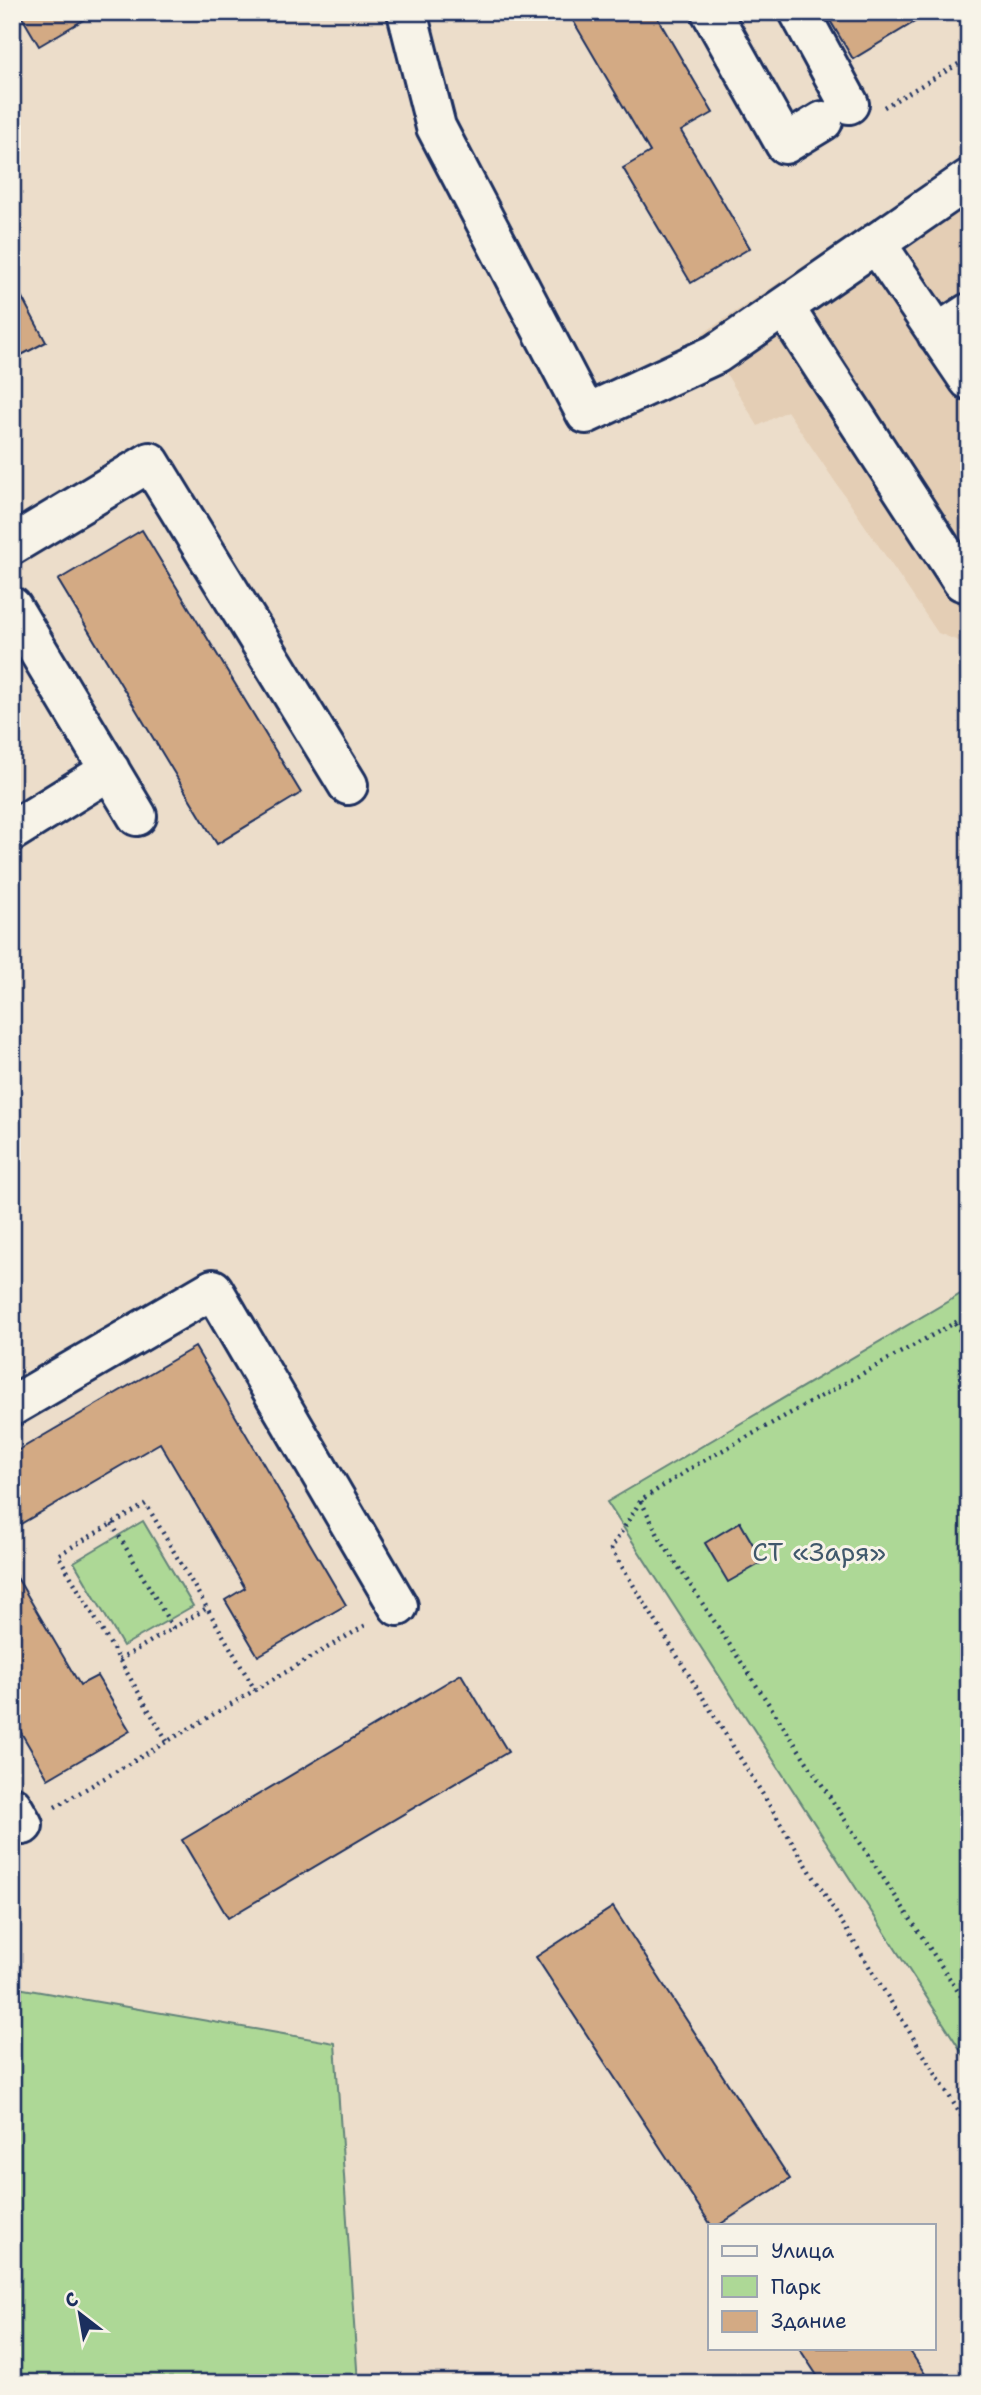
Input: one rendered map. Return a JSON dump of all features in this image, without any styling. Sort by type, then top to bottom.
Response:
[{"type":"street","points":[[407,12],[436,127],[586,414],[716,354],[969,179]]},
{"type":"street","points":[[711,12],[785,144],[836,113],[799,12]]},
{"type":"street","points":[[876,243],[969,380]]},
{"type":"street","points":[[784,307],[962,581],[969,583]]},
{"type":"street","points":[[937,334],[969,313]]},
{"type":"street","points":[[12,545],[150,462],[348,785]]},
{"type":"street","points":[[12,607],[137,816]]},
{"type":"street","points":[[12,831],[110,770]]},
{"type":"street","points":[[12,1406],[213,1289],[398,1605]]},
{"type":"path","points":[[836,113],[872,115],[969,58]]},
{"type":"path","points":[[969,1315],[696,1465],[641,1500],[611,1549],[969,2128]]},
{"type":"path","points":[[955,1323],[969,1345]]},
{"type":"path","points":[[641,1500],[660,1539],[969,2008]]},
{"type":"path","points":[[167,1741],[58,1555],[146,1504],[255,1690]]},
{"type":"path","points":[[112,1524],[173,1628]]},
{"type":"path","points":[[18,1816],[167,1741],[398,1605]]},
{"type":"path","points":[[119,1660],[207,1608]]},
{"type":"shaded area","points":[[969,156],[969,645],[938,633],[787,411],[758,426],[702,334]]},
{"type":"green space","name":"СТ «Заря»","points":[[969,1289],[969,2063],[607,1502]]},
{"type":"green space","points":[[143,1521],[193,1606],[123,1646],[74,1562]]},
{"type":"green space","points":[[12,1987],[335,2043],[358,2383],[12,2383]]},
{"type":"building","points":[[19,12],[94,12],[95,13],[39,46]]},
{"type":"building","points":[[568,12],[654,12],[713,113],[681,131],[750,248],[691,283],[623,168],[650,152]]},
{"type":"building","points":[[825,12],[931,12],[853,59]]},
{"type":"building","points":[[18,290],[46,342],[12,360],[12,293]]},
{"type":"building","points":[[142,530],[301,793],[217,844],[58,580]]},
{"type":"building","points":[[195,1347],[346,1605],[258,1656],[225,1600],[245,1588],[160,1443],[12,1529],[12,1454]]},
{"type":"building","points":[[740,1522],[763,1562],[728,1582],[705,1543]]},
{"type":"building","points":[[12,1569],[80,1685],[97,1676],[130,1731],[48,1779],[12,1717]]},
{"type":"building","points":[[461,1674],[508,1752],[228,1918],[182,1840]]},
{"type":"building","points":[[613,1907],[790,2179],[721,2224],[710,2224],[536,1957]]},
{"type":"building","points":[[800,2350],[909,2350],[931,2383],[822,2383]]}]
